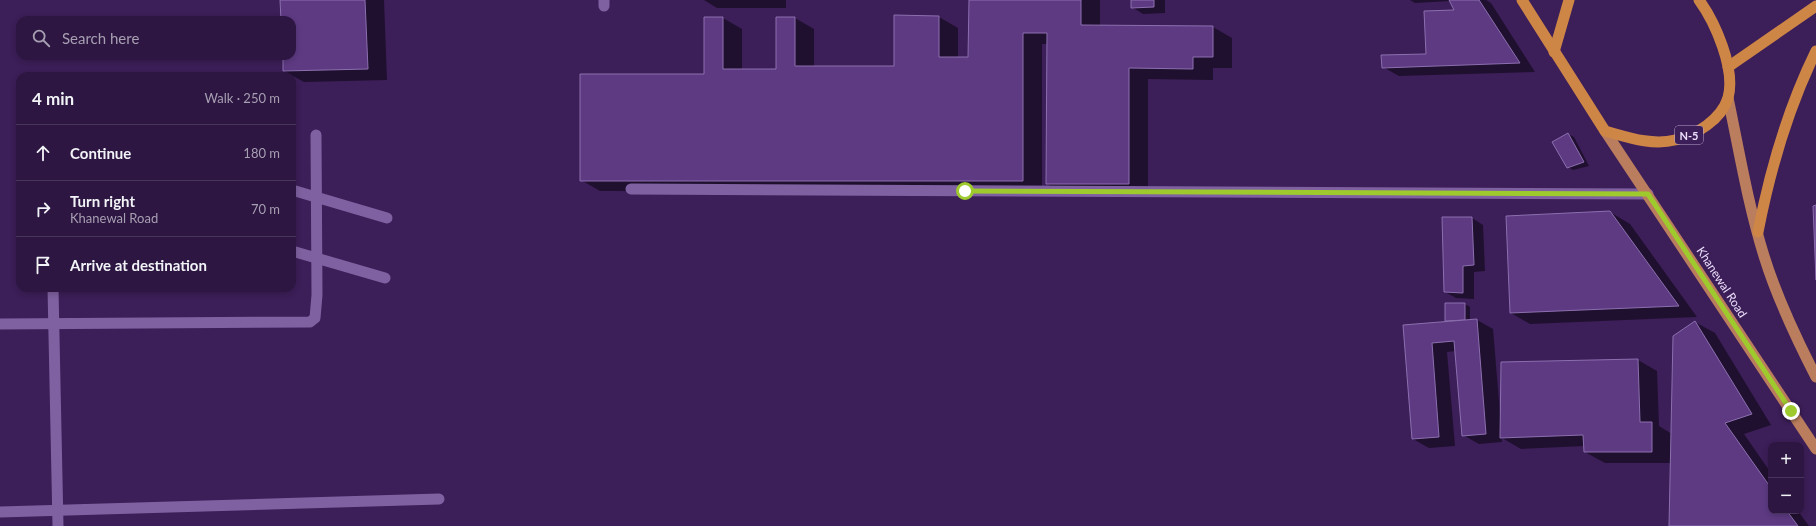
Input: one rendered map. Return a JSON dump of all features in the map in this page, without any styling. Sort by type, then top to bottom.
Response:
[{"type":"highway","points":[[1522,0],[1605,131]]},
{"type":"highway","points":[[1554,52],[1568,0]]},
{"type":"highway","points":[[1699,0],[1709,14],[1720,38],[1728,67],[1728,98]]},
{"type":"highway","points":[[1728,67],[1816,6]]},
{"type":"highway","points":[[1758,232],[1775,157],[1815,56]]},
{"type":"highway","name":"N-5","points":[[1605,131],[1655,142],[1674,140],[1692,135],[1707,125],[1718,114],[1728,98]]},
{"type":"main road","points":[[1728,98],[1764,256],[1795,337],[1816,377]]},
{"type":"main road","name":"Khanewal Road","points":[[1605,131],[1816,449]]},
{"type":"street","points":[[0,324],[310,322],[315,318],[317,258],[316,135]]},
{"type":"street","points":[[631,189],[1648,194]]},
{"type":"street","points":[[296,191],[387,218]]},
{"type":"street","points":[[296,252],[386,278]]},
{"type":"street","points":[[53,292],[58,526]]},
{"type":"street","points":[[0,512],[439,498]]},
{"type":"building","points":[[280,0],[365,0],[368,69],[283,71],[283,60],[296,60],[296,16],[281,16]]},
{"type":"building","points":[[969,0],[1081,0],[1081,25],[1213,26],[1213,57],[1193,57],[1193,69],[1129,68],[1129,184],[1046,184],[1047,33],[1023,33],[1023,181],[580,181],[580,74],[704,74],[704,17],[723,17],[723,69],[776,69],[776,17],[795,17],[795,66],[894,66],[894,15],[939,16],[939,57],[968,57]]},
{"type":"building","points":[[1131,0],[1154,0],[1154,7],[1131,8]]},
{"type":"building","points":[[1449,0],[1479,0],[1520,63],[1382,68],[1381,55],[1426,54],[1424,11],[1454,10]]},
{"type":"building","points":[[1568,133],[1584,162],[1567,168],[1552,142]]},
{"type":"building","points":[[1816,205],[1816,280],[1813,206]]},
{"type":"building","points":[[1610,211],[1679,306],[1510,313],[1506,216]]},
{"type":"building","points":[[1442,217],[1472,217],[1474,265],[1463,266],[1463,293],[1444,292]]},
{"type":"building","points":[[1445,303],[1465,303],[1465,320],[1445,321]]},
{"type":"building","points":[[1477,319],[1486,434],[1462,436],[1454,341],[1432,343],[1439,437],[1412,439],[1403,325]]},
{"type":"building","points":[[1695,321],[1752,414],[1725,423],[1768,484],[1768,514],[1789,514],[1798,526],[1669,526],[1673,336]]},
{"type":"building","points":[[1638,359],[1640,422],[1652,422],[1652,452],[1584,452],[1583,435],[1500,438],[1501,362]]},
{"type":"route","points":[[965,191],[1648,194],[1791,411]]}]
